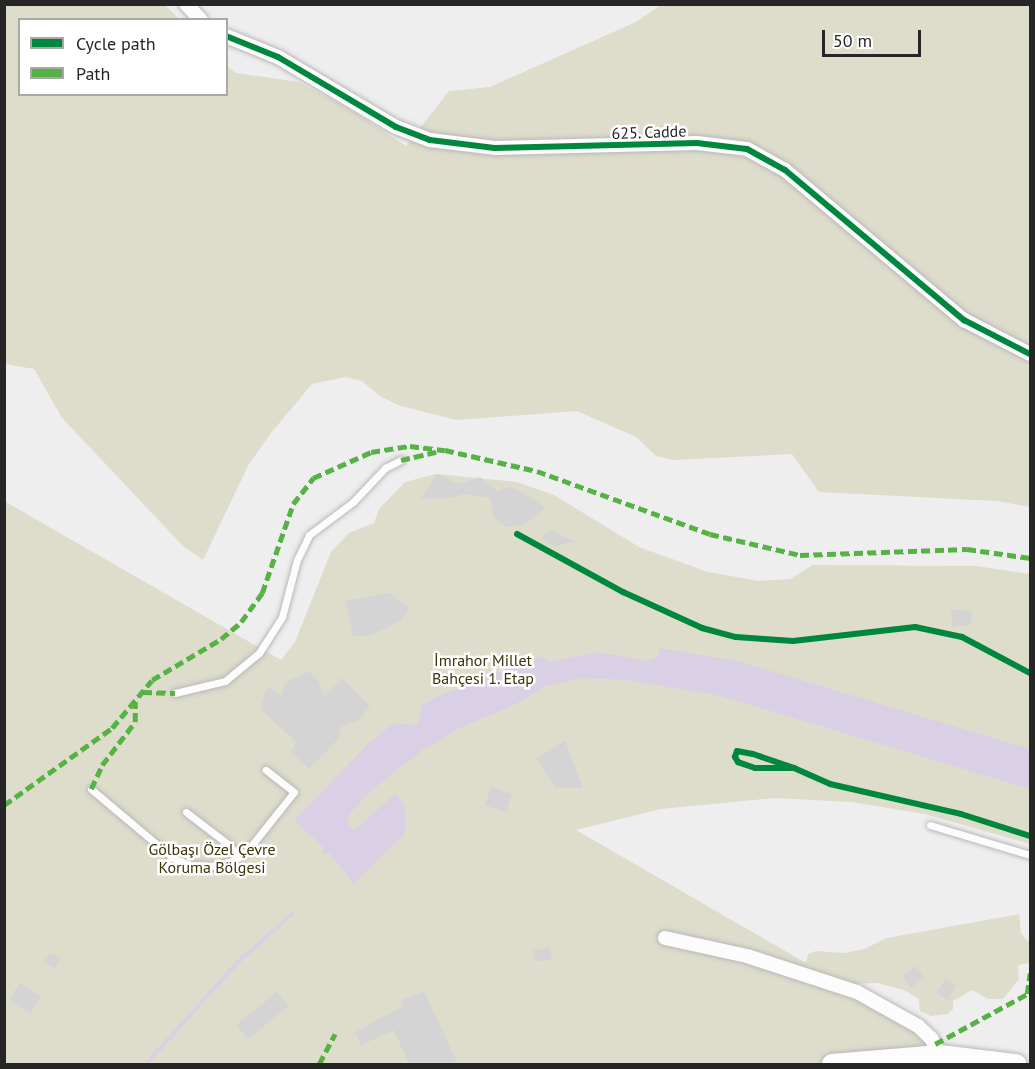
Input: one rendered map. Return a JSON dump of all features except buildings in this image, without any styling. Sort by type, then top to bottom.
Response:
[{"type":"street","points":[[186,4],[199,18]]},
{"type":"street","name":"625. Cadde","points":[[228,37],[278,57],[396,127],[430,140],[495,148],[697,144],[747,149],[785,170],[964,320],[1030,354]]},
{"type":"street","points":[[665,938],[747,956],[857,992],[918,1026],[940,1055]]},
{"type":"street","points":[[832,1065],[940,1055],[1016,1065]]},
{"type":"lane","points":[[175,693],[225,681],[260,653],[282,617],[297,560],[309,535],[360,496],[385,468],[400,460]]},
{"type":"lane","points":[[91,789],[179,861],[208,866],[239,858],[294,792],[266,770]]},
{"type":"lane","points":[[186,812],[230,845],[239,858]]},
{"type":"lane","points":[[930,825],[1030,855]]},
{"type":"green space","points":[[4,5],[165,5],[178,18],[18,18],[18,96],[228,96],[228,67],[236,73],[298,82],[345,106],[406,146],[449,91],[490,87],[636,22],[661,5],[1030,5],[1030,507],[997,501],[819,492],[792,454],[674,460],[656,456],[636,437],[577,411],[456,420],[401,406],[381,397],[362,381],[346,377],[312,384],[271,433],[249,464],[203,560],[183,546],[62,418],[34,369],[5,364]]},
{"type":"green space","points":[[436,474],[517,482],[554,495],[639,547],[708,572],[759,581],[790,579],[813,565],[976,566],[1030,574],[1030,844],[925,814],[851,802],[775,798],[661,809],[576,830],[806,963],[808,954],[816,951],[844,953],[864,949],[887,938],[1019,914],[1021,933],[1027,941],[1030,940],[1030,963],[1018,965],[1019,979],[1003,999],[988,999],[972,990],[953,1001],[953,1009],[948,1014],[931,1016],[920,1011],[919,999],[904,990],[877,983],[842,984],[982,1064],[5,1064],[4,501],[281,660],[295,642],[331,552],[349,533],[374,523],[379,509],[405,482]]},
{"type":"shaded area","points":[[659,648],[738,661],[1030,749],[1030,789],[720,696],[625,680],[584,678],[545,686],[516,704],[460,728],[421,751],[372,790],[351,812],[347,823],[354,830],[395,794],[404,803],[406,833],[354,884],[330,854],[323,854],[322,846],[294,820],[371,741],[394,723],[418,725],[422,705],[443,694],[532,659],[543,657],[549,662],[598,652],[647,661],[658,656]]},
{"type":"waterway","points":[[146,1064],[237,963],[292,914]]},
{"type":"marked path","points":[[4,805],[112,728],[152,680],[221,639],[241,622],[262,593],[293,504],[313,478],[371,452],[410,446],[445,450],[537,471],[710,534],[800,555],[967,549],[1030,558]]},
{"type":"marked path","points":[[401,460],[436,452]]},
{"type":"marked path","points":[[143,692],[175,693]]},
{"type":"marked path","points":[[91,789],[102,765],[135,722],[135,702]]},
{"type":"marked path","points":[[935,1044],[1027,994],[1030,973]]},
{"type":"marked path","points":[[319,1064],[335,1034]]},
{"type":"cycle path","points":[[228,37],[278,57],[396,127],[430,140],[495,148],[697,143],[747,149],[785,170],[964,320],[1030,354]]},
{"type":"cycle path","points":[[517,534],[623,592],[702,628],[736,637],[793,641],[915,627],[962,637],[1030,673]]},
{"type":"cycle path","points":[[794,768],[755,768],[738,762],[735,757],[737,751],[753,754],[794,768],[830,784],[961,814],[1030,836]]},
{"type":"park label","name":"İmrahor Millet Bahçesi 1. Etap","points":[[483,669]]},
{"type":"park label","name":"Gölbaşı Özel Çevre Koruma Bölgesi","points":[[212,858]]}]
